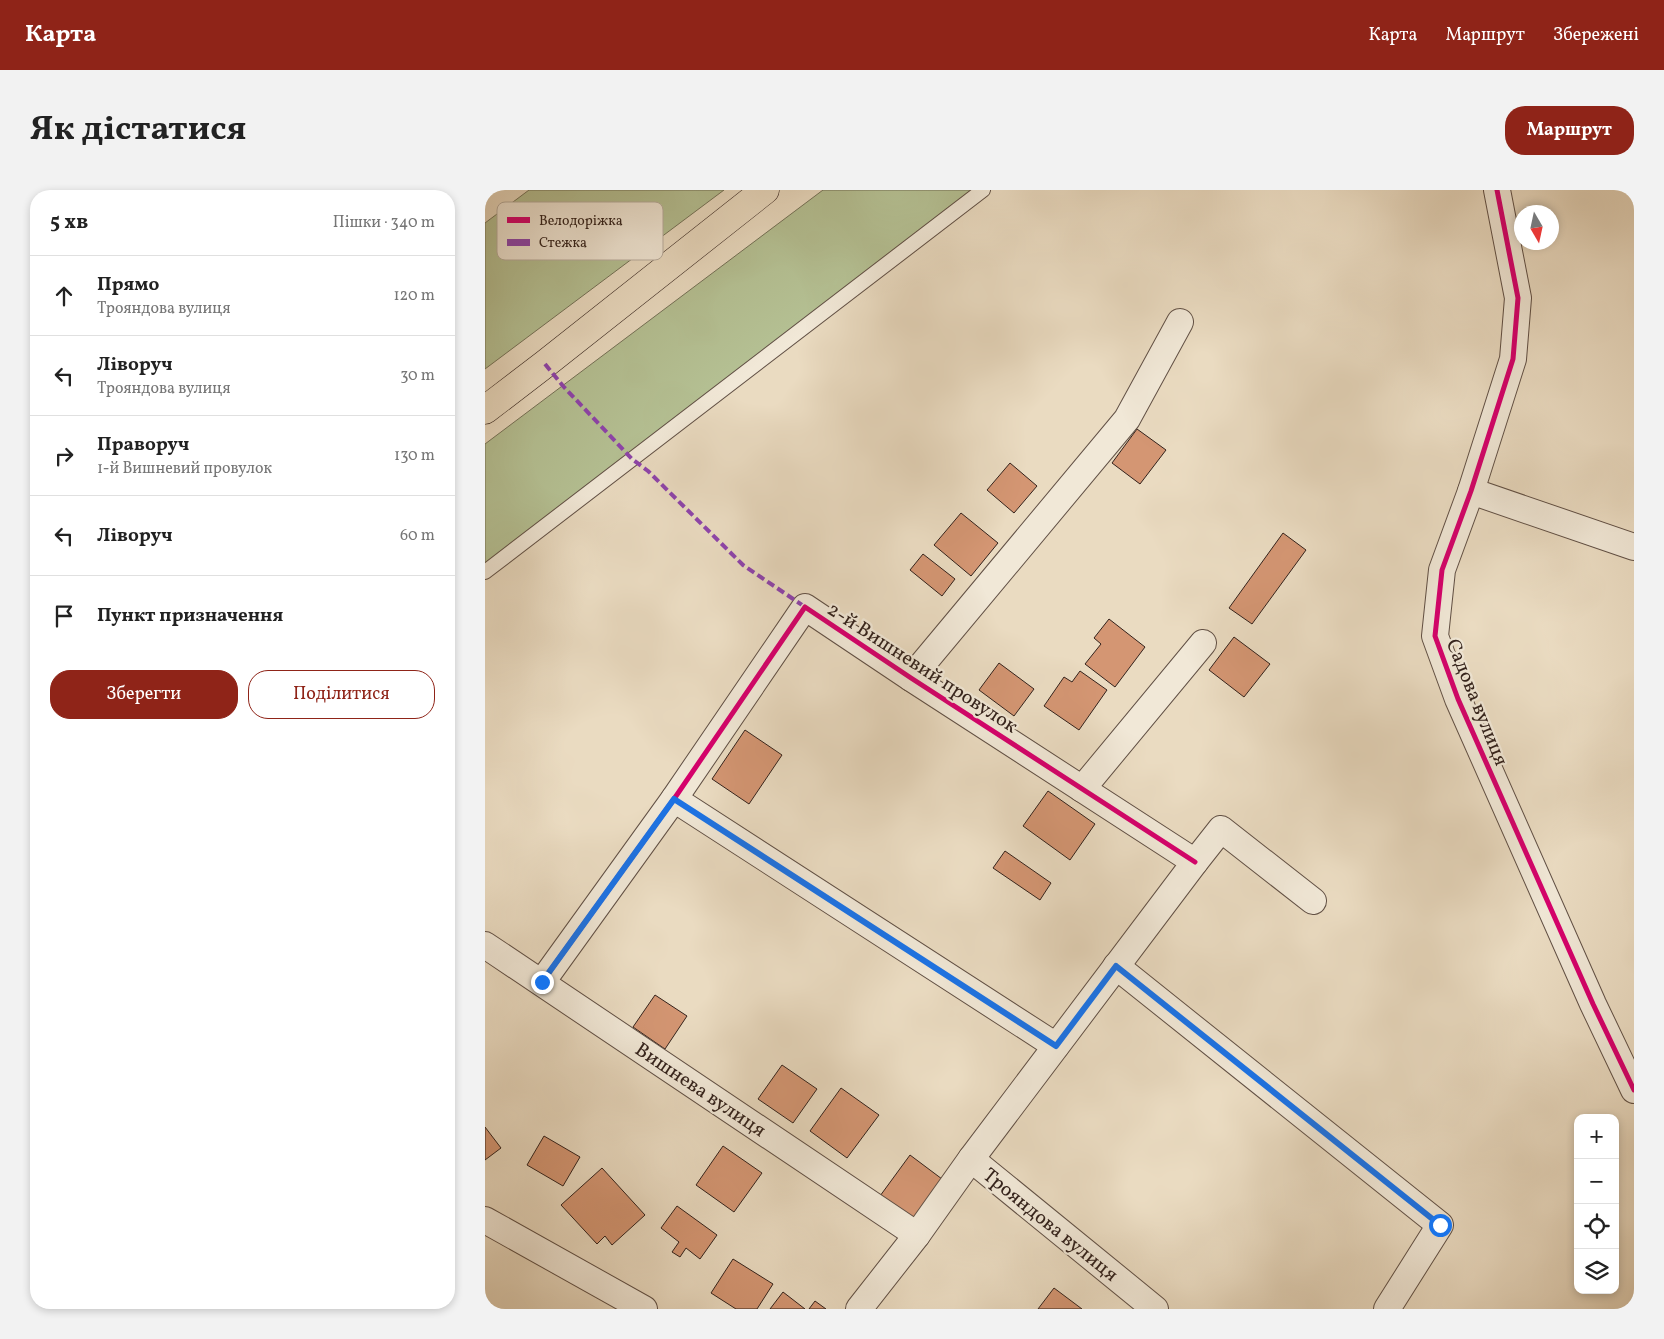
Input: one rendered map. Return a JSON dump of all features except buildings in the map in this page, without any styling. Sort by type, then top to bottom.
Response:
[{"type":"highway","points":[[485,410],[762,191]]},
{"type":"street","name":"Садова вулиця","points":[[1497,190],[1518,298],[1513,360],[1471,491],[1442,570],[1435,636],[1458,699],[1593,1004],[1634,1090]]},
{"type":"street","points":[[911,678],[1127,419],[1180,322]]},
{"type":"street","points":[[1471,491],[1634,547]]},
{"type":"street","name":"2-й Вишневий провулок","points":[[674,799],[805,607],[1195,862]]},
{"type":"street","points":[[1082,789],[1203,643]]},
{"type":"street","points":[[542,982],[674,799],[1056,1046]]},
{"type":"street","name":"Трояндова вулиця","points":[[859,1309],[917,1235],[971,1159],[1221,829],[1313,901]]},
{"type":"street","name":"Вишнева вулиця","points":[[485,945],[917,1235]]},
{"type":"street","points":[[1116,966],[1440,1225],[1387,1309]]},
{"type":"street","name":"Трояндова вулиця","points":[[971,1159],[1155,1309]]},
{"type":"street","points":[[485,1220],[644,1309]]},
{"type":"lane","points":[[485,572],[983,190]]},
{"type":"green space","points":[[529,190],[724,190],[663,236],[663,202],[513,202]]},
{"type":"green space","points":[[823,190],[983,190],[485,572],[485,444]]},
{"type":"green space","points":[[497,214],[497,260],[631,260],[485,369],[485,223]]},
{"type":"marked path","points":[[545,364],[563,386],[632,459],[648,471],[743,565],[805,607]]},
{"type":"cycle path","points":[[1497,190],[1518,298],[1513,359],[1471,491],[1442,570],[1435,636],[1458,699],[1593,1004],[1634,1090]]},
{"type":"cycle path","points":[[542,982],[674,799],[805,607],[1195,862]]},
{"type":"route","points":[[542,982],[674,799],[1056,1046],[1116,966],[1440,1225]]}]
